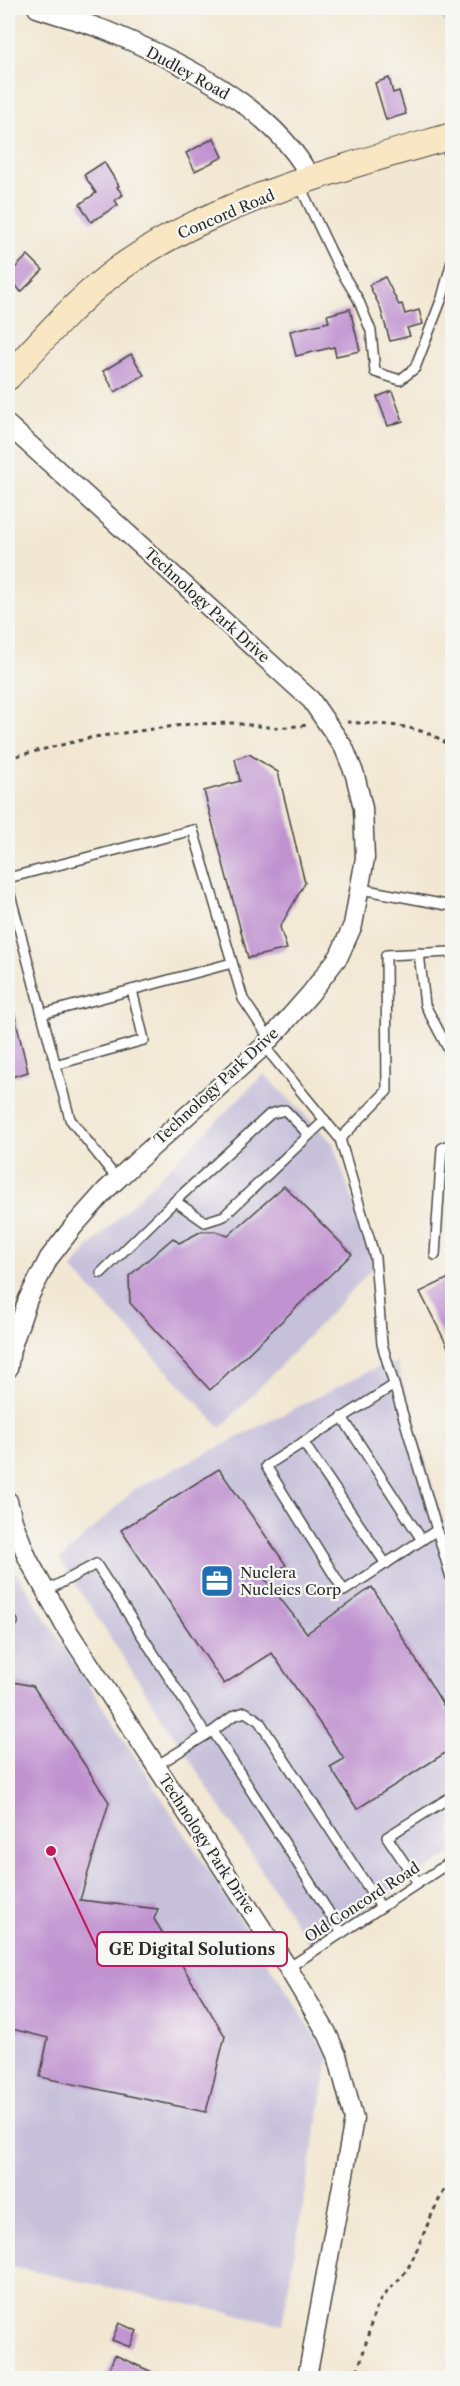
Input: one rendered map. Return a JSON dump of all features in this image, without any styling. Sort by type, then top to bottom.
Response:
[{"type":"main road","name":"Concord Road","points":[[8,377],[74,306],[110,276],[190,227],[305,181],[449,137]]},
{"type":"street","name":"Dudley Road","points":[[38,8],[126,40],[212,84],[280,135],[303,162],[305,181]]},
{"type":"street","name":"Technology Park Drive","points":[[8,425],[311,700],[344,748],[355,775],[363,808],[365,858],[353,925],[339,956],[310,994],[267,1042],[196,1104],[117,1179],[73,1227],[49,1258],[28,1299],[11,1349],[8,1369]]},
{"type":"street","name":"Technology Park Drive","points":[[8,1501],[28,1559],[66,1628],[288,1968],[334,2048],[344,2077],[354,2120],[307,2379]]},
{"type":"lane","points":[[449,137],[453,176]]},
{"type":"lane","points":[[305,181],[338,266],[358,298],[371,331],[375,372],[400,380],[415,368],[442,298],[453,261]]},
{"type":"lane","points":[[8,878],[193,830],[243,999],[267,1042],[340,1139],[375,1258],[382,1344],[453,1581]]},
{"type":"lane","points":[[8,886],[70,1119],[117,1179]]},
{"type":"lane","points":[[361,889],[453,906]]},
{"type":"lane","points":[[340,1139],[387,1091],[386,955],[450,952],[453,956]]},
{"type":"lane","points":[[419,953],[425,1005],[453,1056]]},
{"type":"lane","points":[[42,1014],[232,963]]},
{"type":"lane","points":[[55,1065],[144,1040],[132,990]]},
{"type":"lane","points":[[101,1273],[270,1114],[285,1110],[309,1135]]},
{"type":"lane","points":[[175,1201],[205,1222],[224,1216],[325,1120]]},
{"type":"lane","points":[[435,1255],[442,1149],[453,1143]]},
{"type":"lane","points":[[394,1385],[266,1466],[344,1591],[437,1530]]},
{"type":"lane","points":[[342,1417],[422,1540]]},
{"type":"lane","points":[[303,1442],[386,1564]]},
{"type":"lane","points":[[46,1591],[96,1564],[342,1933]]},
{"type":"lane","points":[[156,1766],[233,1716],[245,1712],[259,1721],[381,1907]]},
{"type":"lane","points":[[418,1883],[387,1837],[453,1796]]},
{"type":"lane","name":"Old Concord Road","points":[[288,1968],[453,1861]]},
{"type":"path","points":[[8,758],[94,737],[190,724],[233,723],[276,728],[349,722],[401,726],[432,734],[453,748]]},
{"type":"path","points":[[352,2379],[357,2374],[379,2302],[408,2269],[434,2215],[442,2192],[453,2180]]},
{"type":"shaded area","points":[[264,1074],[333,1143],[375,1266],[221,1428],[72,1269],[90,1246]]},
{"type":"shaded area","points":[[397,1363],[452,1552],[452,1853],[310,1945],[60,1560],[135,1489],[375,1368]]},
{"type":"shaded area","points":[[8,1560],[329,2057],[282,2324],[8,2266]]},
{"type":"building","points":[[389,78],[393,93],[399,91],[406,114],[386,120],[375,83]]},
{"type":"building","points":[[214,138],[223,157],[195,171],[186,153]]},
{"type":"building","points":[[104,162],[123,195],[115,200],[118,205],[91,222],[80,204],[96,193],[84,175]]},
{"type":"building","points":[[28,255],[43,270],[21,292],[8,275]]},
{"type":"building","points":[[385,277],[399,305],[402,304],[405,314],[419,310],[423,324],[407,328],[410,336],[390,341],[380,307],[369,285]]},
{"type":"building","points":[[350,309],[360,351],[336,356],[334,347],[296,356],[290,331],[329,322],[327,315]]},
{"type":"building","points":[[131,354],[144,375],[115,392],[103,371]]},
{"type":"building","points":[[392,391],[403,421],[388,426],[377,397]]},
{"type":"building","points":[[249,754],[278,772],[305,883],[280,927],[287,949],[248,958],[204,791],[240,781],[235,759]]},
{"type":"building","points":[[8,1008],[13,1008],[28,1072],[8,1078]]},
{"type":"building","points":[[284,1186],[352,1254],[210,1390],[130,1303],[129,1276],[173,1238],[179,1243],[202,1231],[215,1231],[228,1236]]},
{"type":"building","points":[[453,1276],[453,1357],[420,1292]]},
{"type":"building","points":[[219,1469],[286,1565],[265,1579],[307,1633],[372,1587],[453,1721],[453,1748],[357,1809],[330,1767],[344,1759],[272,1653],[224,1684],[121,1530]]},
{"type":"building","points":[[8,1681],[33,1686],[109,1802],[80,1900],[158,1909],[154,1919],[225,2036],[206,2112],[40,2077],[48,2038],[8,2028]]},
{"type":"building","points":[[119,2323],[137,2331],[130,2347],[112,2340]]},
{"type":"building","points":[[115,2355],[167,2379],[105,2379]]},
{"type":"waterway","points":[[437,8],[452,26]]},
{"type":"place","name":"Nuclera Nucleics Corp","points":[[217,1581]]},
{"type":"place","name":"GE Digital Solutions","points":[[51,1851]]}]
